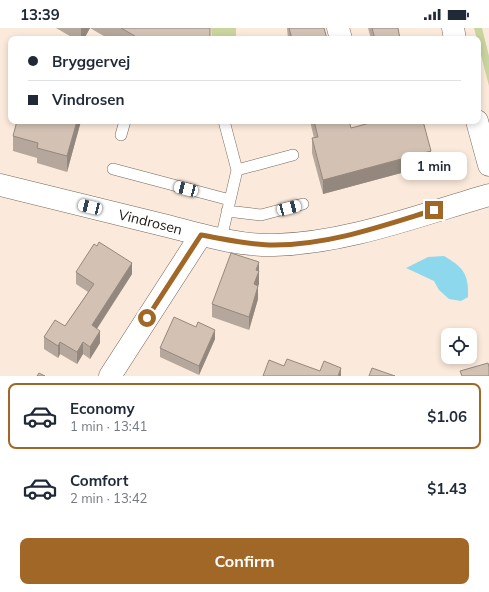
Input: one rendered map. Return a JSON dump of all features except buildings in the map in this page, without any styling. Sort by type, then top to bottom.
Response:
[{"type":"street","points":[[478,124],[489,165]]},
{"type":"street","name":"Vindrosen","points":[[0,185],[211,237],[242,243],[274,245],[310,242],[351,235],[489,195]]},
{"type":"street","points":[[115,375],[211,237]]},
{"type":"lane","points":[[121,135],[124,124]]},
{"type":"lane","points":[[211,237],[229,206],[237,170],[225,124]]},
{"type":"lane","points":[[237,170],[293,155]]},
{"type":"lane","points":[[113,169],[261,215],[303,204]]},
{"type":"green space","points":[[211,28],[236,28],[236,36],[212,36]]},
{"type":"green space","points":[[474,28],[482,28],[489,56],[489,86],[481,55],[481,36],[476,36]]},
{"type":"water","points":[[444,256],[456,264],[464,272],[466,277],[468,297],[461,301],[449,299],[439,290],[434,281],[406,268],[428,257]]},
{"type":"route","points":[[147,318],[201,235],[242,243],[274,245],[310,242],[351,235],[434,210]]}]
